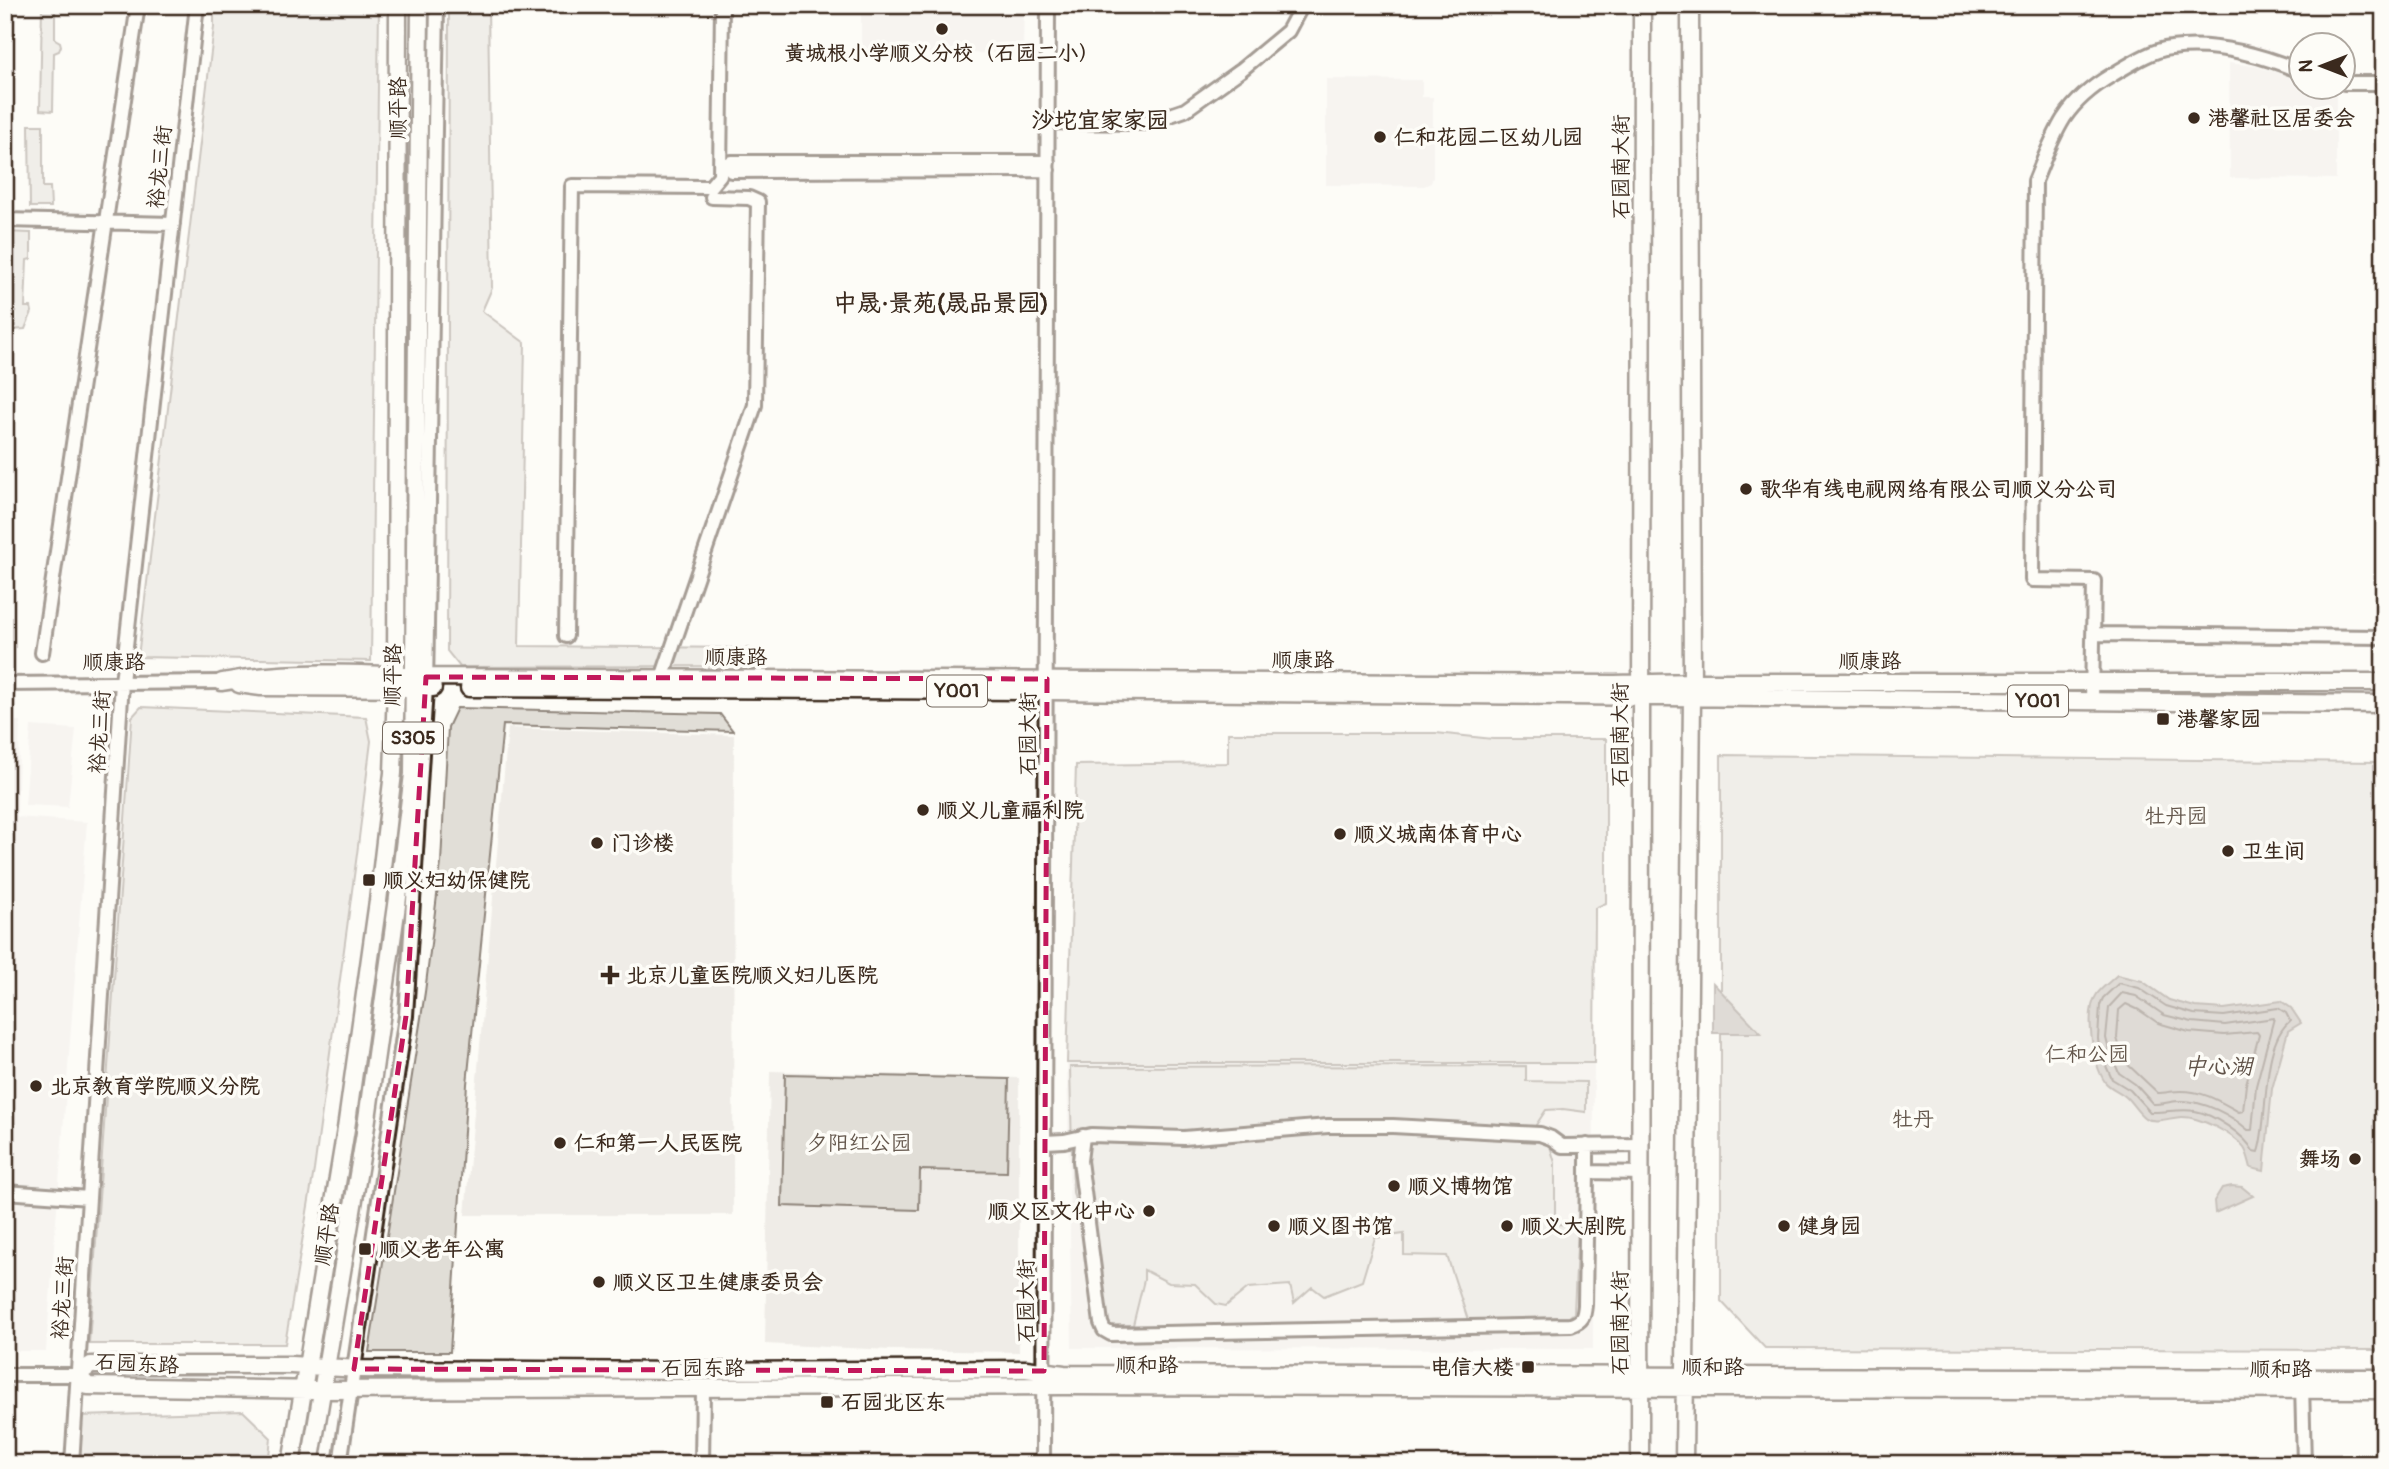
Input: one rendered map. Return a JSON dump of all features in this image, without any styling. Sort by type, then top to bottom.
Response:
[{"type":"main road","name":"顺平路","points":[[291,1464],[346,1129],[393,773],[396,682],[398,5]]},
{"type":"main road","name":"顺平路","points":[[310,1464],[365,1133],[413,774],[420,682],[420,5]]},
{"type":"main road","name":"石园南大街","points":[[1640,1464],[1642,5]]},
{"type":"main road","points":[[1684,1464],[1692,698],[1690,5]]},
{"type":"main road","name":"顺康路","points":[[420,682],[662,678],[1047,685]]},
{"type":"main road","name":"顺康路","points":[[222,682],[261,687],[420,682],[1640,690],[1692,698],[2384,704]]},
{"type":"main road","name":"顺康路","points":[[1640,690],[1692,682],[2384,682]]},
{"type":"main road","name":"石园东路","points":[[91,1365],[744,1371],[1026,1369],[1044,1379],[703,1389],[303,1390],[88,1387],[77,1375],[91,1365]]},
{"type":"main road","name":"顺和路","points":[[1044,1379],[2302,1384],[2384,1378]]},
{"type":"main road","name":"顺和路","points":[[2302,1384],[2384,1391]]},
{"type":"street","points":[[42,653],[108,223],[138,5]]},
{"type":"street","name":"裕龙三街","points":[[72,1464],[122,682],[197,5]]},
{"type":"street","points":[[340,1464],[406,1017],[420,682],[437,5]]},
{"type":"street","points":[[566,636],[572,186],[710,187],[720,175],[722,5]]},
{"type":"street","name":"石园大街","points":[[1043,1464],[1048,5]]},
{"type":"street","points":[[1048,121],[1147,123],[1185,110],[1241,70],[1288,31],[1302,5]]},
{"type":"street","points":[[2092,702],[2094,581],[2032,580],[2035,181],[2066,114],[2097,84],[2134,62],[2169,48],[2225,50],[2268,59],[2288,67]]},
{"type":"street","points":[[2358,83],[2384,83]]},
{"type":"street","points":[[731,167],[1048,166]]},
{"type":"street","points":[[662,678],[755,405],[758,202],[749,198],[712,197]]},
{"type":"street","points":[[5,220],[173,224]]},
{"type":"street","points":[[2094,634],[2384,636]]},
{"type":"street","name":"顺康路","points":[[5,684],[222,682]]},
{"type":"street","points":[[1046,1144],[1083,1136],[1184,1138],[1328,1126],[1393,1126],[1540,1134],[1562,1146],[1642,1146]]},
{"type":"street","points":[[1083,1136],[1080,1161],[1101,1324],[1111,1334],[1571,1325],[1579,1322],[1584,1317],[1585,1305],[1587,1146]]},
{"type":"street","points":[[1046,1144],[1073,1148],[1080,1161]]},
{"type":"street","points":[[1587,1172],[1642,1173]]},
{"type":"street","points":[[5,1192],[89,1198]]},
{"type":"street","points":[[5,1375],[77,1375]]},
{"type":"street","points":[[2302,1384],[2304,1464]]},
{"type":"street","points":[[702,1464],[703,1389]]},
{"type":"highlighted area","points":[[426,677],[1047,679],[1044,1371],[354,1369],[406,1016]]},
{"type":"shaded area","name":"黄城根小学顺义分校（石园二小）","points":[[861,5],[1024,5],[1023,53],[861,54]]},
{"type":"shaded area","points":[[2229,63],[2255,66],[2288,77],[2288,102],[2336,102],[2336,179],[2230,178]]},
{"type":"shaded area","name":"仁和花园二区幼儿园","points":[[1326,79],[1422,80],[1422,97],[1433,97],[1431,183],[1424,186],[1326,185]]},
{"type":"shaded area","name":"北京教育学院顺义分院","points":[[5,721],[20,721],[17,817],[87,822],[46,1351],[5,1351]]},
{"type":"shaded area","points":[[31,726],[76,729],[68,807],[25,805]]},
{"type":"shaded area","name":"北京儿童医院顺义妇儿医院","points":[[508,728],[734,735],[733,1215],[465,1215]]},
{"type":"shaded area","name":"顺义区文化中心","points":[[1067,1063],[1594,1063],[1593,1349],[1072,1348]]},
{"type":"shaded area","points":[[770,1071],[1019,1078],[1019,1352],[765,1344]]},
{"type":"green space","points":[[42,5],[55,5],[55,39],[61,46],[59,51],[54,53],[53,111],[40,110]]},
{"type":"green space","points":[[214,5],[379,5],[371,661],[138,657],[214,27]]},
{"type":"green space","points":[[449,5],[488,5],[492,288],[482,311],[525,343],[519,646],[748,648],[747,666],[460,667],[447,651]]},
{"type":"green space","points":[[29,125],[43,125],[43,187],[50,187],[51,207],[30,207]]},
{"type":"green space","points":[[5,232],[31,233],[31,259],[27,260],[25,307],[31,307],[32,312],[25,329],[9,330],[10,436],[5,436]]},
{"type":"green space","points":[[141,707],[366,717],[371,741],[357,854],[314,1170],[285,1344],[89,1344],[132,717]]},
{"type":"green space","points":[[457,708],[720,714],[733,731],[503,725],[467,1084],[450,1352],[369,1352],[425,992],[441,863],[448,727]]},
{"type":"green space","name":"顺义城南体育中心","points":[[1228,733],[1436,733],[1493,739],[1606,739],[1606,903],[1595,908],[1594,1063],[1067,1063],[1076,765],[1228,763]]},
{"type":"green space","name":"仁和公园","points":[[1721,755],[2384,762],[2384,1350],[1765,1348],[1721,1301]]},
{"type":"green space","name":"顺义区文化中心","points":[[1526,1066],[1526,1081],[1586,1082],[1586,1112],[1546,1110],[1536,1125],[1540,1140],[1550,1146],[1555,1163],[1555,1224],[1578,1225],[1574,1313],[1569,1317],[1468,1320],[1447,1256],[1404,1255],[1404,1234],[1375,1238],[1362,1281],[1324,1296],[1312,1287],[1294,1303],[1290,1285],[1248,1288],[1226,1306],[1216,1304],[1195,1284],[1169,1283],[1144,1270],[1133,1325],[1107,1325],[1073,1192],[1070,1067]]},
{"type":"green space","name":"夕阳红公园","points":[[785,1074],[1009,1079],[1007,1172],[920,1170],[919,1210],[782,1206]]},
{"type":"green space","points":[[243,1411],[271,1438],[268,1464],[78,1464],[80,1416]]},
{"type":"water","name":"中心湖","points":[[2117,975],[2142,981],[2169,1000],[2195,1007],[2224,1009],[2281,1001],[2291,1008],[2301,1023],[2288,1031],[2272,1089],[2264,1171],[2251,1168],[2244,1148],[2224,1132],[2189,1118],[2145,1118],[2127,1098],[2105,1082],[2094,1051],[2091,1013],[2097,994]]},
{"type":"water","points":[[1713,983],[1761,1033],[1713,1033]]},
{"type":"water","points":[[2242,1187],[2253,1196],[2215,1213],[2214,1201],[2222,1188]]},
{"type":"place","name":"黄城根小学顺义分校（石园二小）","points":[[942,29]]},
{"type":"place","name":"港馨社区居委会","points":[[2194,118]]},
{"type":"place","name":"仁和花园二区幼儿园","points":[[1380,137]]},
{"type":"place","name":"歌华有线电视网络有限公司顺义分公司","points":[[1746,489]]},
{"type":"place","name":"港馨家园","points":[[2163,719]]},
{"type":"place","name":"顺义儿童福利院","points":[[923,810]]},
{"type":"place","name":"顺义城南体育中心","points":[[1340,834]]},
{"type":"place","name":"门诊楼","points":[[597,843]]},
{"type":"place","name":"卫生间","points":[[2228,851]]},
{"type":"place","name":"顺义妇幼保健院","points":[[369,880]]},
{"type":"place","name":"北京儿童医院顺义妇儿医院","points":[[610,975]]},
{"type":"place","name":"北京教育学院顺义分院","points":[[36,1086]]},
{"type":"place","name":"仁和第一人民医院","points":[[560,1143]]},
{"type":"place","name":"舞场","points":[[2355,1159]]},
{"type":"place","name":"顺义博物馆","points":[[1394,1186]]},
{"type":"place","name":"顺义区文化中心","points":[[1149,1211]]},
{"type":"place","name":"顺义图书馆","points":[[1274,1226]]},
{"type":"place","name":"顺义大剧院","points":[[1507,1226]]},
{"type":"place","name":"健身园","points":[[1784,1226]]},
{"type":"place","name":"顺义老年公寓","points":[[365,1249]]},
{"type":"place","name":"顺义区卫生健康委员会","points":[[599,1282]]},
{"type":"place","name":"电信大楼","points":[[1528,1367]]},
{"type":"place","name":"石园北区东","points":[[827,1402]]},
{"type":"district","name":"沙坨宜家家园","points":[[1100,120]]},
{"type":"district","name":"中晟·景苑(晟品景园)","points":[[941,303]]},
{"type":"park label","name":"牡丹园","points":[[2176,816]]},
{"type":"park label","name":"牡丹","points":[[1913,1119]]}]
